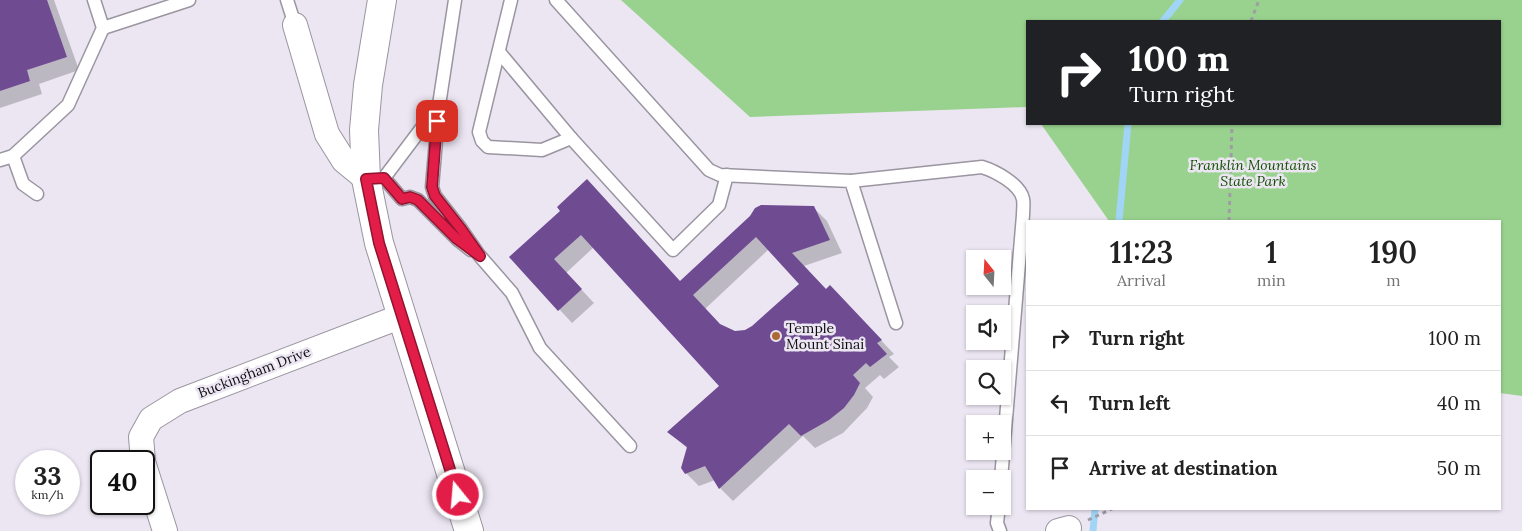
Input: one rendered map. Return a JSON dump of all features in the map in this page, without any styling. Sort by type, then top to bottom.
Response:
[{"type":"street","points":[[382,0],[368,85],[364,130],[375,179],[379,243],[469,531]]},
{"type":"street","points":[[295,25],[327,134],[344,161],[375,179]]},
{"type":"street","name":"Buckingham Drive","points":[[142,450],[141,438],[151,419],[180,401],[402,316]]},
{"type":"street","points":[[155,500],[165,531]]},
{"type":"lane","points":[[0,160],[13,156],[68,105],[103,28],[94,0]]},
{"type":"lane","points":[[103,28],[189,0]]},
{"type":"lane","points":[[287,0],[295,25]]},
{"type":"lane","points":[[455,0],[439,105],[432,187],[435,196],[480,256],[512,293],[540,348],[630,446]]},
{"type":"lane","points":[[511,0],[480,132],[482,141],[488,147],[542,150],[571,138]]},
{"type":"lane","points":[[556,0],[709,170],[720,175],[851,181],[982,167],[994,171],[1011,182],[1023,197],[1023,215],[1002,470]]},
{"type":"lane","points":[[499,52],[571,138],[673,250],[720,205],[728,175]]},
{"type":"lane","points":[[439,105],[375,179],[402,199],[410,197],[418,200],[457,239],[480,256]]},
{"type":"lane","points":[[13,156],[23,184],[37,194]]},
{"type":"lane","points":[[851,181],[896,323]]},
{"type":"lane","points":[[998,515],[997,523],[1000,531]]},
{"type":"path","points":[[1252,20],[1259,0]]},
{"type":"path","points":[[1229,220],[1232,125]]},
{"type":"green space","name":"Franklin Mountains State Park","points":[[621,0],[1522,0],[1522,396],[1501,393],[1501,220],[1108,220],[1042,125],[1501,125],[1501,20],[1026,20],[1026,107],[750,117]]},
{"type":"building","points":[[0,0],[47,0],[67,57],[27,70],[30,81],[0,91]]},
{"type":"building","name":"Temple Mount Sinai","points":[[587,179],[680,281],[750,216],[755,208],[761,205],[814,206],[830,240],[792,253],[826,289],[830,285],[882,340],[877,343],[887,354],[870,367],[866,363],[853,375],[860,383],[844,408],[829,420],[801,436],[789,424],[719,489],[705,466],[685,474],[681,468],[687,447],[667,432],[719,386],[581,235],[554,259],[582,289],[558,311],[509,257],[560,211],[557,207]],"holes":[[[756,237],[799,284],[745,330],[735,331],[720,324],[693,295]]]},
{"type":"waterway","points":[[1164,20],[1180,0]]},
{"type":"waterway","points":[[1119,220],[1128,125]]},
{"type":"waterway","points":[[1093,531],[1095,510]]},
{"type":"place","name":"Temple Mount Sinai","points":[[776,336]]},
{"type":"route","points":[[437,121],[432,187],[435,196],[480,256],[457,239],[418,200],[410,197],[402,199],[384,178],[366,179],[379,243],[458,495]]}]
